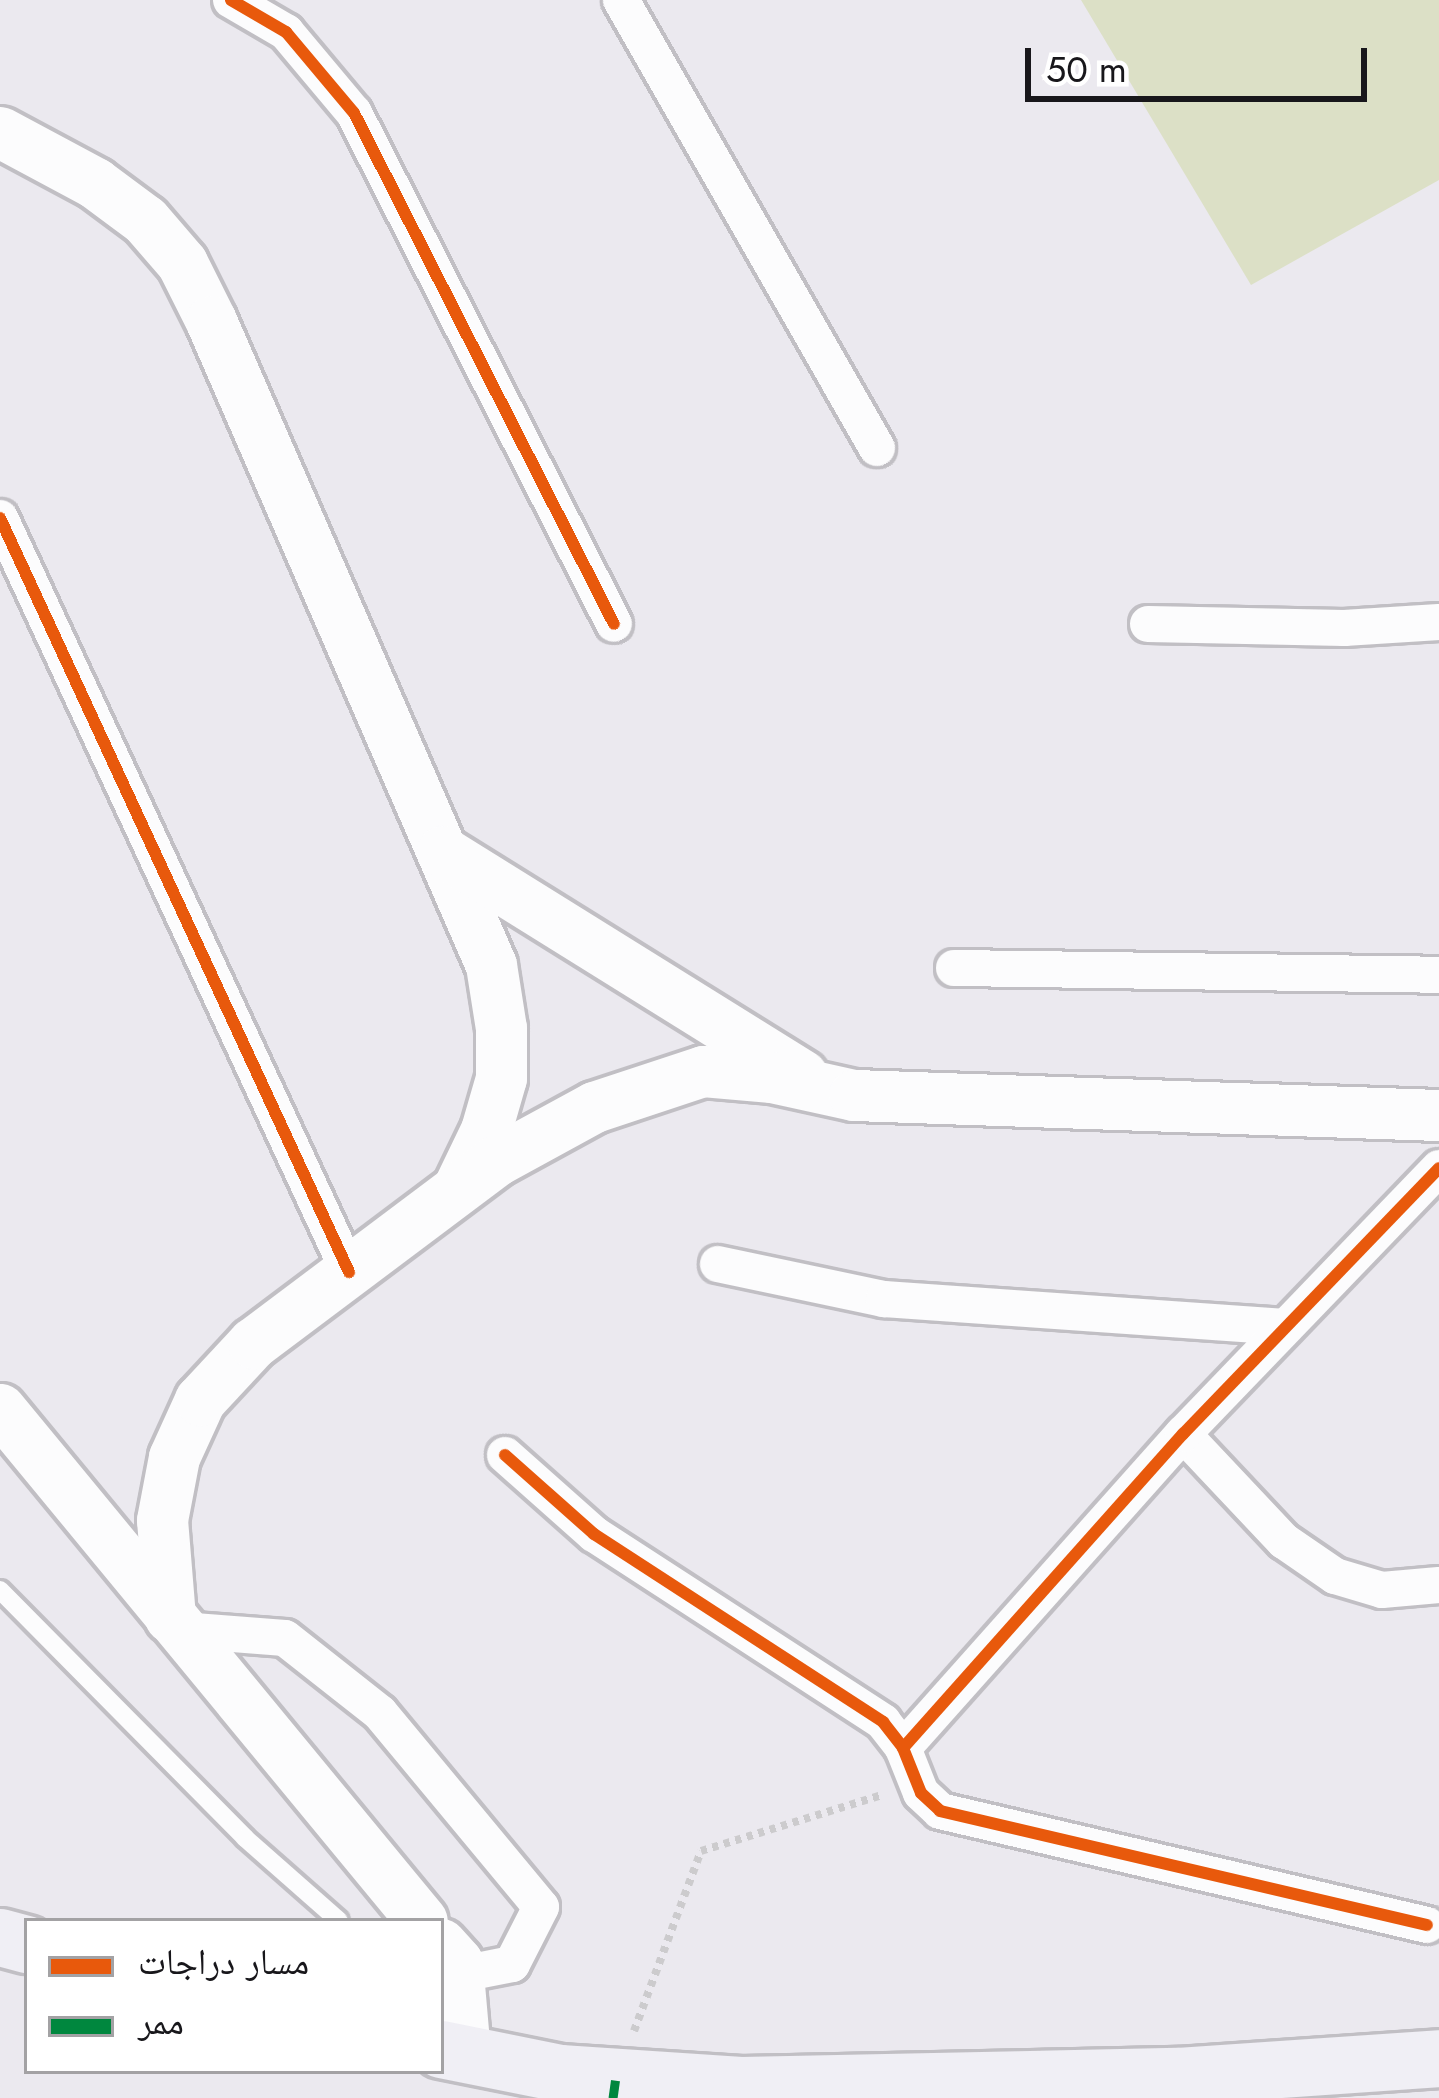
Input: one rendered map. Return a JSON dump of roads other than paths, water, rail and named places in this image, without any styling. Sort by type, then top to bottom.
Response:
[{"type":"main road","points":[[5,126],[146,220],[182,263],[491,965],[501,1028],[496,1095],[486,1130],[457,1190]]},
{"type":"main road","points":[[442,851],[823,1088]]},
{"type":"main road","points":[[176,1624],[163,1520],[174,1456],[200,1400],[253,1343],[495,1161],[594,1107],[703,1071],[854,1095],[1439,1115]]},
{"type":"main road","points":[[0,1408],[420,1918]]},
{"type":"main road","points":[[446,1962],[453,2051],[615,2087],[1178,2076],[1439,2058]]},
{"type":"street","points":[[231,0],[286,32],[354,112],[614,624]]},
{"type":"street","points":[[621,0],[877,448]]},
{"type":"street","points":[[0,518],[349,1271]]},
{"type":"street","points":[[1148,624],[1344,628],[1439,622]]},
{"type":"street","points":[[954,968],[1439,975]]},
{"type":"street","points":[[903,1748],[1183,1433],[1439,1168]]},
{"type":"street","points":[[718,1264],[884,1299],[1286,1327]]},
{"type":"street","points":[[1183,1433],[1284,1541],[1335,1576],[1382,1590],[1439,1585]]},
{"type":"street","points":[[505,1455],[595,1534],[883,1722],[903,1748],[917,1784],[940,1811],[1427,1925]]},
{"type":"street","points":[[176,1624],[285,1638],[380,1713],[541,1907],[512,1964],[446,1962]]},
{"type":"lane","points":[[0,1590],[244,1838],[336,1918]]}]
